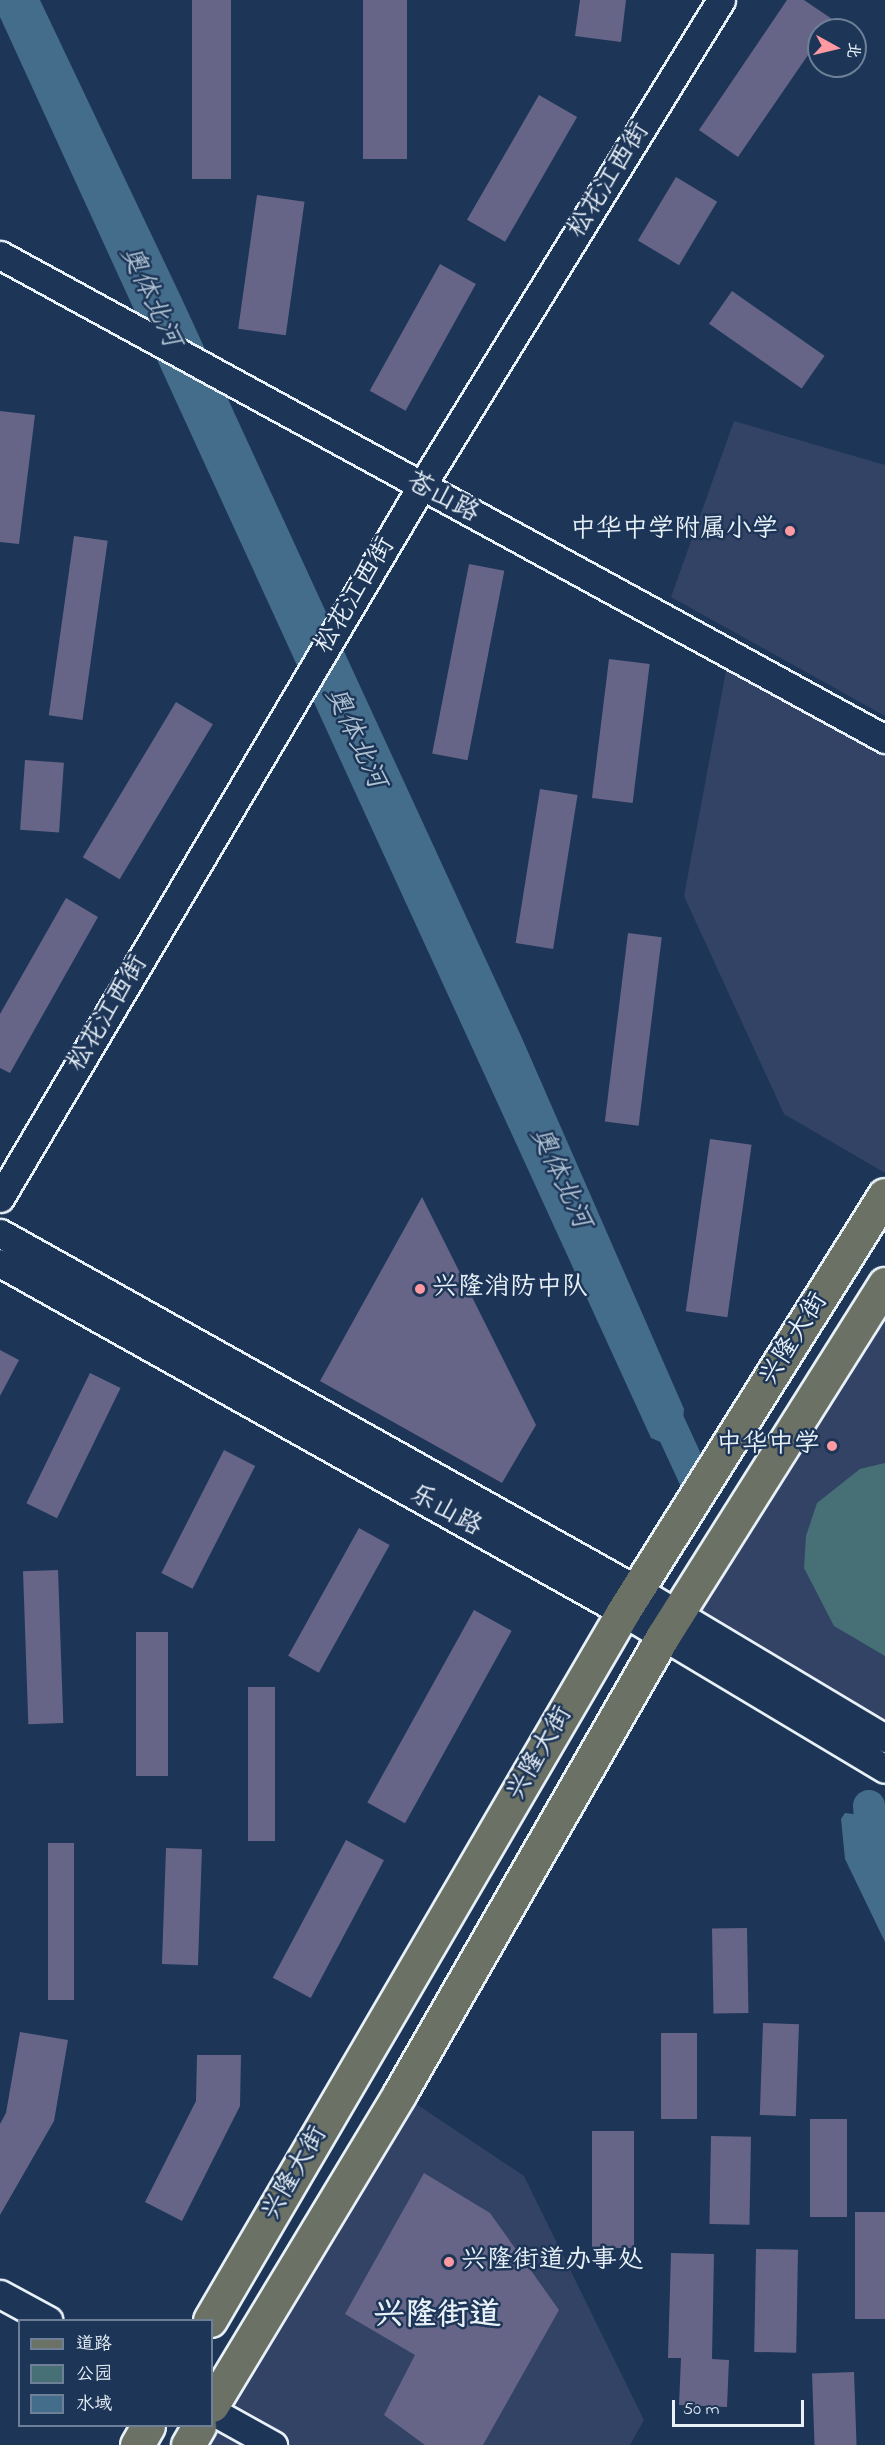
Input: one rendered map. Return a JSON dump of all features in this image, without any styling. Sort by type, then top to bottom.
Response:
[{"type":"main road","name":"兴隆大街","points":[[211,2319],[631,1601],[885,1195]]},
{"type":"main road","name":"兴隆大街","points":[[213,2403],[400,2093],[671,1626],[885,1284]]},
{"type":"main road","points":[[137,2445],[147,2427]]},
{"type":"main road","points":[[188,2445],[198,2427]]},
{"type":"street","name":"松花江西街","points":[[0,1198],[425,480],[722,0]]},
{"type":"street","name":"苍山路","points":[[0,239],[140,326]]},
{"type":"street","name":"苍山路","points":[[0,255],[140,326],[425,480],[885,721]]},
{"type":"street","name":"苍山路","points":[[425,480],[885,739]]},
{"type":"street","name":"乐山路","points":[[0,1233],[631,1601],[885,1769]]},
{"type":"street","name":"乐山路","points":[[0,1263],[631,1601]]},
{"type":"street","name":"乐山路","points":[[671,1626],[885,1738]]},
{"type":"street","points":[[0,2294],[46,2319]]},
{"type":"street","points":[[213,2412],[273,2445]]},
{"type":"shaded area","name":"中华中学附属小学","points":[[734,421],[885,465],[885,716],[671,597]]},
{"type":"shaded area","points":[[729,655],[885,739],[885,1173],[784,1114],[684,896]]},
{"type":"shaded area","name":"中华中学","points":[[885,1278],[885,1736],[674,1613]]},
{"type":"shaded area","points":[[400,2093],[524,2176],[644,2420],[630,2445],[188,2445],[199,2427],[213,2427],[213,2403]]},
{"type":"green space","points":[[885,1463],[885,1656],[834,1626],[804,1568],[806,1536],[817,1503],[860,1469]]},
{"type":"water","points":[[0,0],[40,0],[181,297],[521,1036],[684,1409],[680,1450],[651,1438],[0,17]]},
{"type":"water","points":[[845,1813],[868,1816],[881,1833],[885,1857],[885,1942],[845,1859],[841,1819]]},
{"type":"building","points":[[192,0],[231,0],[231,179],[192,179]]},
{"type":"building","points":[[363,0],[407,0],[407,159],[363,159]]},
{"type":"building","points":[[580,0],[626,0],[621,42],[575,36]]},
{"type":"building","points":[[787,0],[804,0],[831,18],[807,18],[807,56],[738,157],[699,130]]},
{"type":"building","points":[[539,95],[577,117],[505,242],[467,220]]},
{"type":"building","points":[[676,177],[717,202],[679,265],[638,240]]},
{"type":"building","points":[[257,195],[305,202],[286,335],[238,329]]},
{"type":"building","points":[[440,264],[476,284],[406,411],[370,391]]},
{"type":"building","points":[[732,291],[825,356],[802,389],[709,324]]},
{"type":"building","points":[[0,411],[35,415],[19,544],[0,542]]},
{"type":"building","points":[[74,536],[108,541],[82,720],[49,715]]},
{"type":"building","points":[[469,564],[504,571],[468,760],[432,753]]},
{"type":"building","points":[[609,659],[650,664],[633,803],[592,798]]},
{"type":"building","points":[[176,702],[213,724],[120,879],[83,857]]},
{"type":"building","points":[[25,760],[64,763],[59,833],[20,830]]},
{"type":"building","points":[[540,789],[578,795],[553,949],[516,943]]},
{"type":"building","points":[[66,898],[98,917],[10,1073],[0,1068],[0,1014]]},
{"type":"building","points":[[628,933],[662,937],[639,1126],[605,1122]]},
{"type":"building","points":[[710,1139],[752,1145],[727,1317],[686,1311]]},
{"type":"building","name":"兴隆消防中队","points":[[422,1197],[536,1425],[502,1483],[320,1381]]},
{"type":"building","points":[[0,1350],[19,1360],[0,1396]]},
{"type":"building","points":[[90,1373],[121,1388],[57,1518],[26,1503]]},
{"type":"building","points":[[224,1450],[255,1466],[193,1589],[161,1573]]},
{"type":"building","points":[[359,1528],[390,1545],[319,1673],[288,1656]]},
{"type":"building","points":[[58,1570],[63,1723],[28,1724],[23,1571]]},
{"type":"building","points":[[474,1610],[512,1631],[405,1823],[367,1802]]},
{"type":"building","points":[[136,1632],[168,1632],[168,1776],[136,1776]]},
{"type":"building","points":[[248,1687],[275,1687],[275,1841],[248,1841]]},
{"type":"building","points":[[346,1840],[384,1860],[311,1998],[273,1978]]},
{"type":"building","points":[[48,1843],[74,1843],[74,2000],[48,2000]]},
{"type":"building","points":[[166,1848],[202,1849],[198,1965],[162,1964]]},
{"type":"building","points":[[747,1928],[748,2013],[713,2014],[712,1929]]},
{"type":"building","points":[[763,2023],[799,2024],[796,2116],[760,2115]]},
{"type":"building","points":[[20,2032],[68,2040],[54,2121],[0,2215],[0,2124],[6,2113]]},
{"type":"building","points":[[661,2033],[697,2033],[697,2119],[661,2119]]},
{"type":"building","points":[[197,2055],[241,2055],[240,2106],[182,2221],[145,2202],[196,2101]]},
{"type":"building","points":[[810,2119],[847,2119],[847,2217],[810,2217]]},
{"type":"building","points":[[592,2131],[634,2131],[634,2248],[592,2248]]},
{"type":"building","points":[[711,2136],[751,2137],[749,2225],[709,2224]]},
{"type":"building","name":"兴隆街道办事处","points":[[424,2173],[490,2213],[559,2310],[483,2445],[425,2445],[384,2415],[415,2355],[345,2314]]},
{"type":"building","points":[[855,2212],[885,2212],[885,2319],[855,2319]]},
{"type":"building","points":[[756,2249],[798,2250],[796,2353],[754,2352]]},
{"type":"building","points":[[671,2253],[714,2254],[712,2359],[729,2360],[727,2407],[679,2405],[681,2358],[668,2358]]},
{"type":"building","points":[[854,2372],[857,2445],[815,2445],[812,2373]]},
{"type":"waterway","name":"奥体北河","points":[[664,1412],[694,1477]]},
{"type":"waterway","name":"奥体北河","points":[[869,1806],[874,1869],[885,1894]]},
{"type":"place","name":"中华中学附属小学","points":[[790,531]]},
{"type":"place","name":"兴隆消防中队","points":[[420,1289]]},
{"type":"place","name":"中华中学","points":[[832,1446]]},
{"type":"place","name":"兴隆街道办事处","points":[[449,2262]]},
{"type":"district","name":"兴隆街道","points":[[437,2317]]}]
